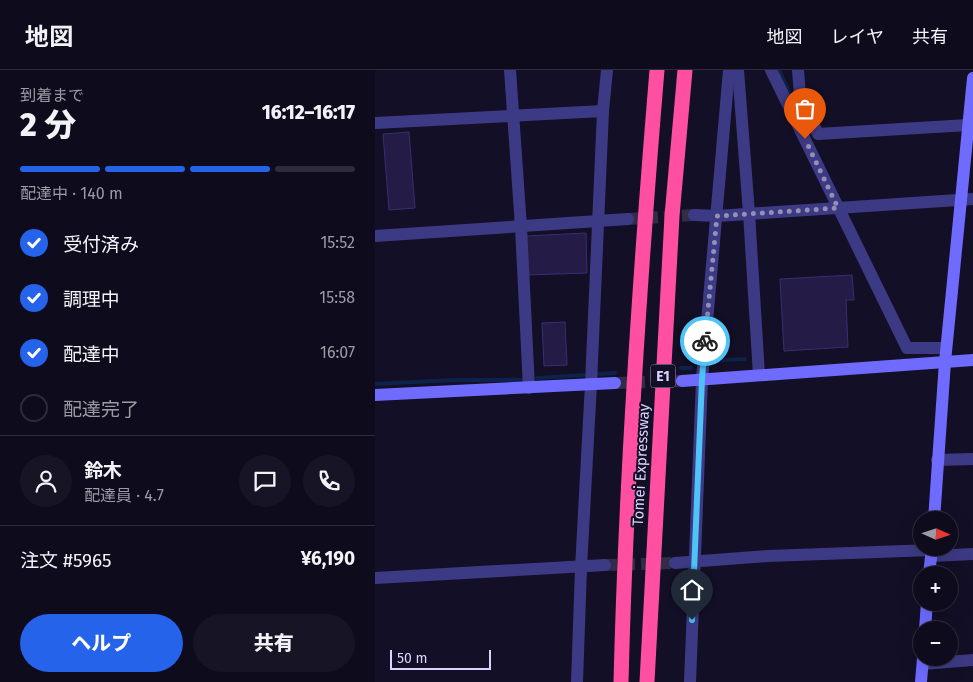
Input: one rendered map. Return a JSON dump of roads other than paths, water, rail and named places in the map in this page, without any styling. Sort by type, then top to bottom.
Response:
[{"type":"highway","name":"Tomei Expressway","points":[[621,682],[624,558],[641,263],[657,70]]},
{"type":"highway","name":"Tomei Expressway","points":[[647,682],[672,216],[685,70]]},
{"type":"street","points":[[510,70],[521,227],[529,388]]},
{"type":"street","points":[[577,682],[597,222],[607,70]]},
{"type":"street","points":[[690,682],[702,379],[729,70]]},
{"type":"street","points":[[738,70],[759,375]]},
{"type":"street","points":[[771,70],[907,348],[946,348]]},
{"type":"street","points":[[799,70],[800,96],[818,134],[968,125]]},
{"type":"street","points":[[934,511],[946,348],[967,199],[968,125],[973,86]]},
{"type":"street","points":[[375,123],[603,111]]},
{"type":"street","points":[[693,215],[717,216],[967,199]]},
{"type":"street","points":[[375,236],[628,219]]},
{"type":"street","points":[[682,381],[973,360]]},
{"type":"street","points":[[375,395],[615,383]]},
{"type":"street","points":[[937,460],[973,459]]},
{"type":"street","points":[[675,563],[694,560],[913,552]]},
{"type":"street","points":[[958,553],[973,554]]},
{"type":"street","points":[[375,578],[581,568],[605,565]]},
{"type":"street","points":[[958,660],[973,660]]},
{"type":"street","points":[[921,682],[923,666]]},
{"type":"waterway","points":[[779,70],[796,108]]},
{"type":"waterway","points":[[708,361],[745,359]]},
{"type":"waterway","points":[[681,368],[691,368]]},
{"type":"waterway","points":[[537,378],[615,373]]},
{"type":"waterway","points":[[375,384],[454,380],[522,380]]},
{"type":"tunnel","points":[[628,219],[694,215]]},
{"type":"tunnel","points":[[615,383],[682,381]]},
{"type":"tunnel","points":[[605,565],[675,563]]}]
